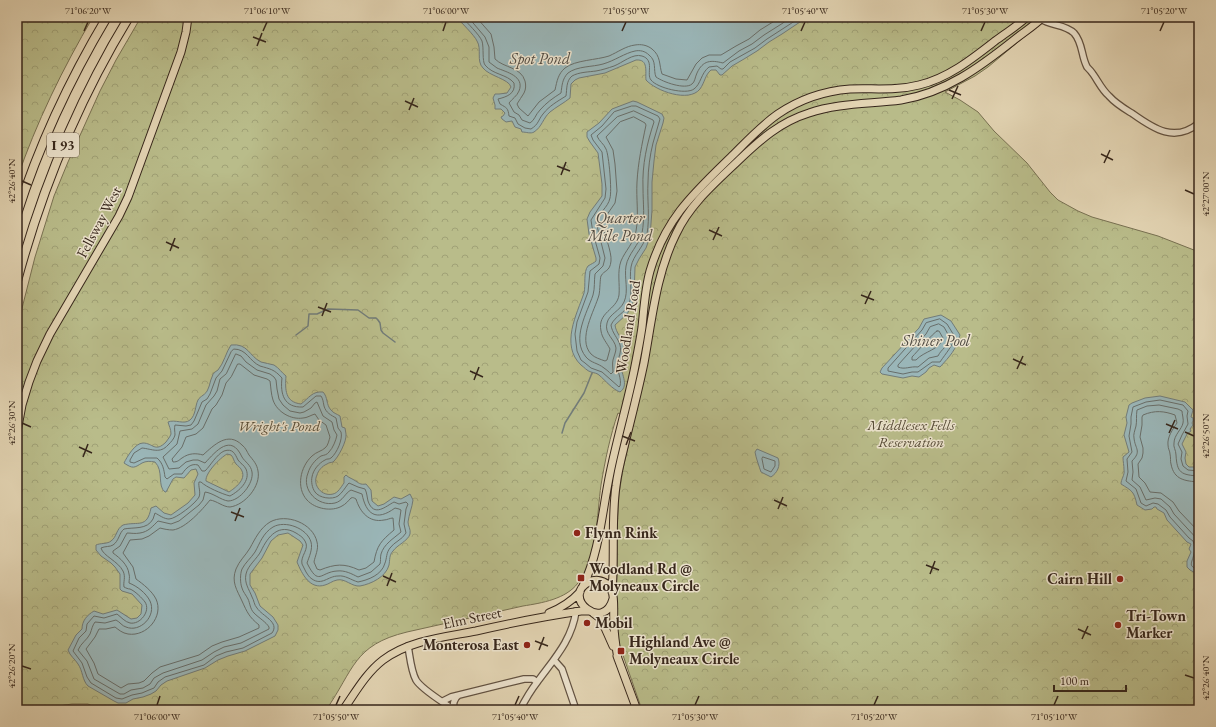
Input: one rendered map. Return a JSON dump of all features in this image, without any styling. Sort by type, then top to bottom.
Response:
[{"type":"highway","name":"I 93","points":[[17,214],[37,158],[58,110],[107,17]]},
{"type":"highway","name":"I 93","points":[[17,281],[37,214],[62,148],[99,70],[129,17]]},
{"type":"main road","name":"Fellsway West","points":[[17,432],[22,405],[37,361],[50,334],[119,216],[128,197],[181,52],[188,17]]},
{"type":"main road","name":"Woodland Road","points":[[582,589],[596,554],[610,472],[639,344],[648,278],[657,251],[666,231],[677,214],[693,194],[755,134],[778,114],[797,103],[823,93],[848,89],[892,89],[905,88],[927,83],[944,76],[961,66],[1028,17]]},
{"type":"main road","name":"Woodland Road","points":[[618,658],[614,635],[612,595],[614,515],[619,470],[643,367],[656,292],[665,258],[688,213],[706,191],[758,142],[784,124],[799,116],[820,109],[901,100],[921,96],[952,84],[986,62],[1042,18]]},
{"type":"main road","points":[[866,89],[867,104]]},
{"type":"main road","points":[[778,114],[784,124]]},
{"type":"main road","points":[[627,401],[635,402]]},
{"type":"main road","points":[[591,612],[601,612],[607,609],[611,604],[612,595],[610,586],[606,583],[597,580],[587,583],[582,589],[581,602],[585,608],[591,612],[599,616],[601,619],[618,658],[637,710]]},
{"type":"main road","name":"Elm Street","points":[[538,618],[572,601],[582,589]]},
{"type":"main road","name":"Elm Street","points":[[343,710],[374,668],[390,655],[408,646],[538,618],[576,611],[591,612]]},
{"type":"street","points":[[1042,18],[1048,23],[1064,27],[1075,34],[1080,43],[1088,67],[1107,95],[1114,102],[1160,131],[1171,133],[1182,132],[1191,129],[1199,123]]},
{"type":"street","points":[[520,710],[537,682],[568,639],[573,626],[576,611]]},
{"type":"street","points":[[408,646],[417,682],[455,710]]},
{"type":"street","points":[[554,660],[562,670],[576,710]]},
{"type":"street","points":[[443,701],[460,694],[528,678],[537,682]]},
{"type":"street","points":[[455,710],[454,702],[456,697],[460,694]]},
{"type":"green space","points":[[17,17],[93,17],[71,56],[41,117],[17,179]]},
{"type":"green space","name":"Middlesex Fells Reservation","points":[[141,17],[1048,17],[988,67],[975,76],[945,92],[978,112],[994,131],[1027,163],[1058,200],[1092,217],[1158,236],[1199,252],[1199,710],[642,710],[617,638],[615,615],[619,494],[634,421],[618,413],[604,467],[593,550],[584,574],[578,583],[560,597],[546,602],[389,637],[365,652],[357,661],[326,710],[100,710],[88,704],[72,704],[33,710],[17,710],[17,328],[35,257],[54,196],[100,91]]},
{"type":"water","name":"Spot Pond","points":[[456,17],[814,17],[800,22],[732,66],[722,75],[720,75],[716,70],[711,70],[707,74],[700,89],[695,93],[688,95],[673,94],[651,84],[646,80],[645,64],[640,60],[636,60],[605,73],[579,78],[571,84],[570,98],[550,112],[537,130],[530,133],[522,132],[521,129],[515,127],[512,121],[506,122],[501,117],[505,113],[501,109],[495,109],[493,98],[495,94],[507,93],[511,87],[507,82],[483,68],[480,62],[479,48],[476,39]]},
{"type":"water","name":"Quarter Mile Pond","points":[[633,101],[662,114],[664,118],[656,145],[654,161],[650,237],[646,248],[635,267],[634,297],[632,306],[627,314],[615,325],[624,347],[621,367],[624,386],[620,392],[598,374],[588,371],[581,365],[575,357],[571,339],[574,320],[584,293],[586,269],[596,261],[587,219],[590,212],[602,196],[598,153],[587,137],[587,132],[599,123],[612,109]]},
{"type":"water","name":"Shiner Pool","points":[[941,315],[951,321],[960,335],[957,345],[940,367],[934,365],[919,377],[912,376],[903,378],[882,374],[880,372],[919,328],[924,319]]},
{"type":"water","name":"Wright's Pond","points":[[231,345],[241,346],[261,362],[274,365],[286,376],[287,394],[292,401],[296,403],[301,404],[311,395],[323,392],[326,396],[329,408],[340,416],[342,427],[345,428],[346,437],[342,449],[335,460],[323,466],[318,472],[316,479],[317,486],[325,494],[335,493],[344,483],[344,477],[346,475],[360,484],[366,484],[371,490],[372,501],[378,506],[394,497],[401,499],[410,494],[413,500],[408,522],[410,534],[390,556],[389,565],[385,573],[373,582],[360,586],[340,580],[335,580],[326,585],[320,586],[311,583],[304,576],[297,562],[303,545],[300,541],[288,533],[278,535],[271,541],[262,558],[250,574],[250,585],[260,606],[273,617],[278,625],[278,630],[275,636],[245,651],[218,660],[205,668],[167,681],[151,694],[133,699],[126,703],[118,703],[88,686],[80,667],[68,650],[76,635],[82,629],[85,618],[94,611],[103,614],[117,610],[131,619],[137,618],[141,614],[142,605],[132,594],[120,589],[120,574],[111,563],[101,556],[96,550],[96,545],[111,541],[123,525],[144,522],[149,515],[151,508],[156,506],[164,513],[171,515],[188,503],[195,495],[194,483],[198,474],[196,469],[191,470],[184,478],[176,477],[173,479],[165,492],[161,486],[158,466],[155,462],[145,462],[133,467],[124,463],[137,445],[146,443],[154,447],[159,447],[166,442],[171,434],[168,422],[185,422],[192,418],[198,400],[209,388],[213,374],[220,367]],"holes":[[[227,454],[231,455],[236,464],[242,470],[243,474],[241,481],[229,492],[206,481],[206,478],[210,470],[217,462]]]},
{"type":"water","points":[[1160,396],[1185,402],[1193,410],[1191,417],[1193,418],[1193,425],[1190,429],[1191,431],[1187,434],[1182,444],[1186,452],[1186,464],[1189,467],[1199,467],[1199,572],[1197,574],[1187,567],[1187,561],[1191,552],[1189,549],[1191,544],[1187,542],[1167,520],[1164,513],[1156,507],[1145,510],[1137,505],[1132,492],[1121,484],[1124,472],[1123,457],[1129,452],[1124,435],[1129,405],[1145,398]]},
{"type":"water","points":[[757,449],[778,458],[778,469],[771,477],[761,472],[755,452]]},
{"type":"waterway","points":[[296,335],[308,326],[309,314],[317,314],[328,309],[358,310],[369,318],[376,318],[380,323],[383,333],[395,342]]},
{"type":"waterway","points":[[562,433],[565,423],[584,393],[592,373]]},
{"type":"place","name":"Flynn Rink","points":[[577,533]]},
{"type":"place","name":"Woodland Rd @ Molyneaux Circle","points":[[581,578]]},
{"type":"place","name":"Cairn Hill","points":[[1120,579]]},
{"type":"place","name":"Mobil","points":[[587,623]]},
{"type":"place","name":"Tri-Town Marker","points":[[1118,625]]},
{"type":"place","name":"Monterosa East","points":[[527,645]]},
{"type":"place","name":"Highland Ave @ Molyneaux Circle","points":[[621,651]]}]
